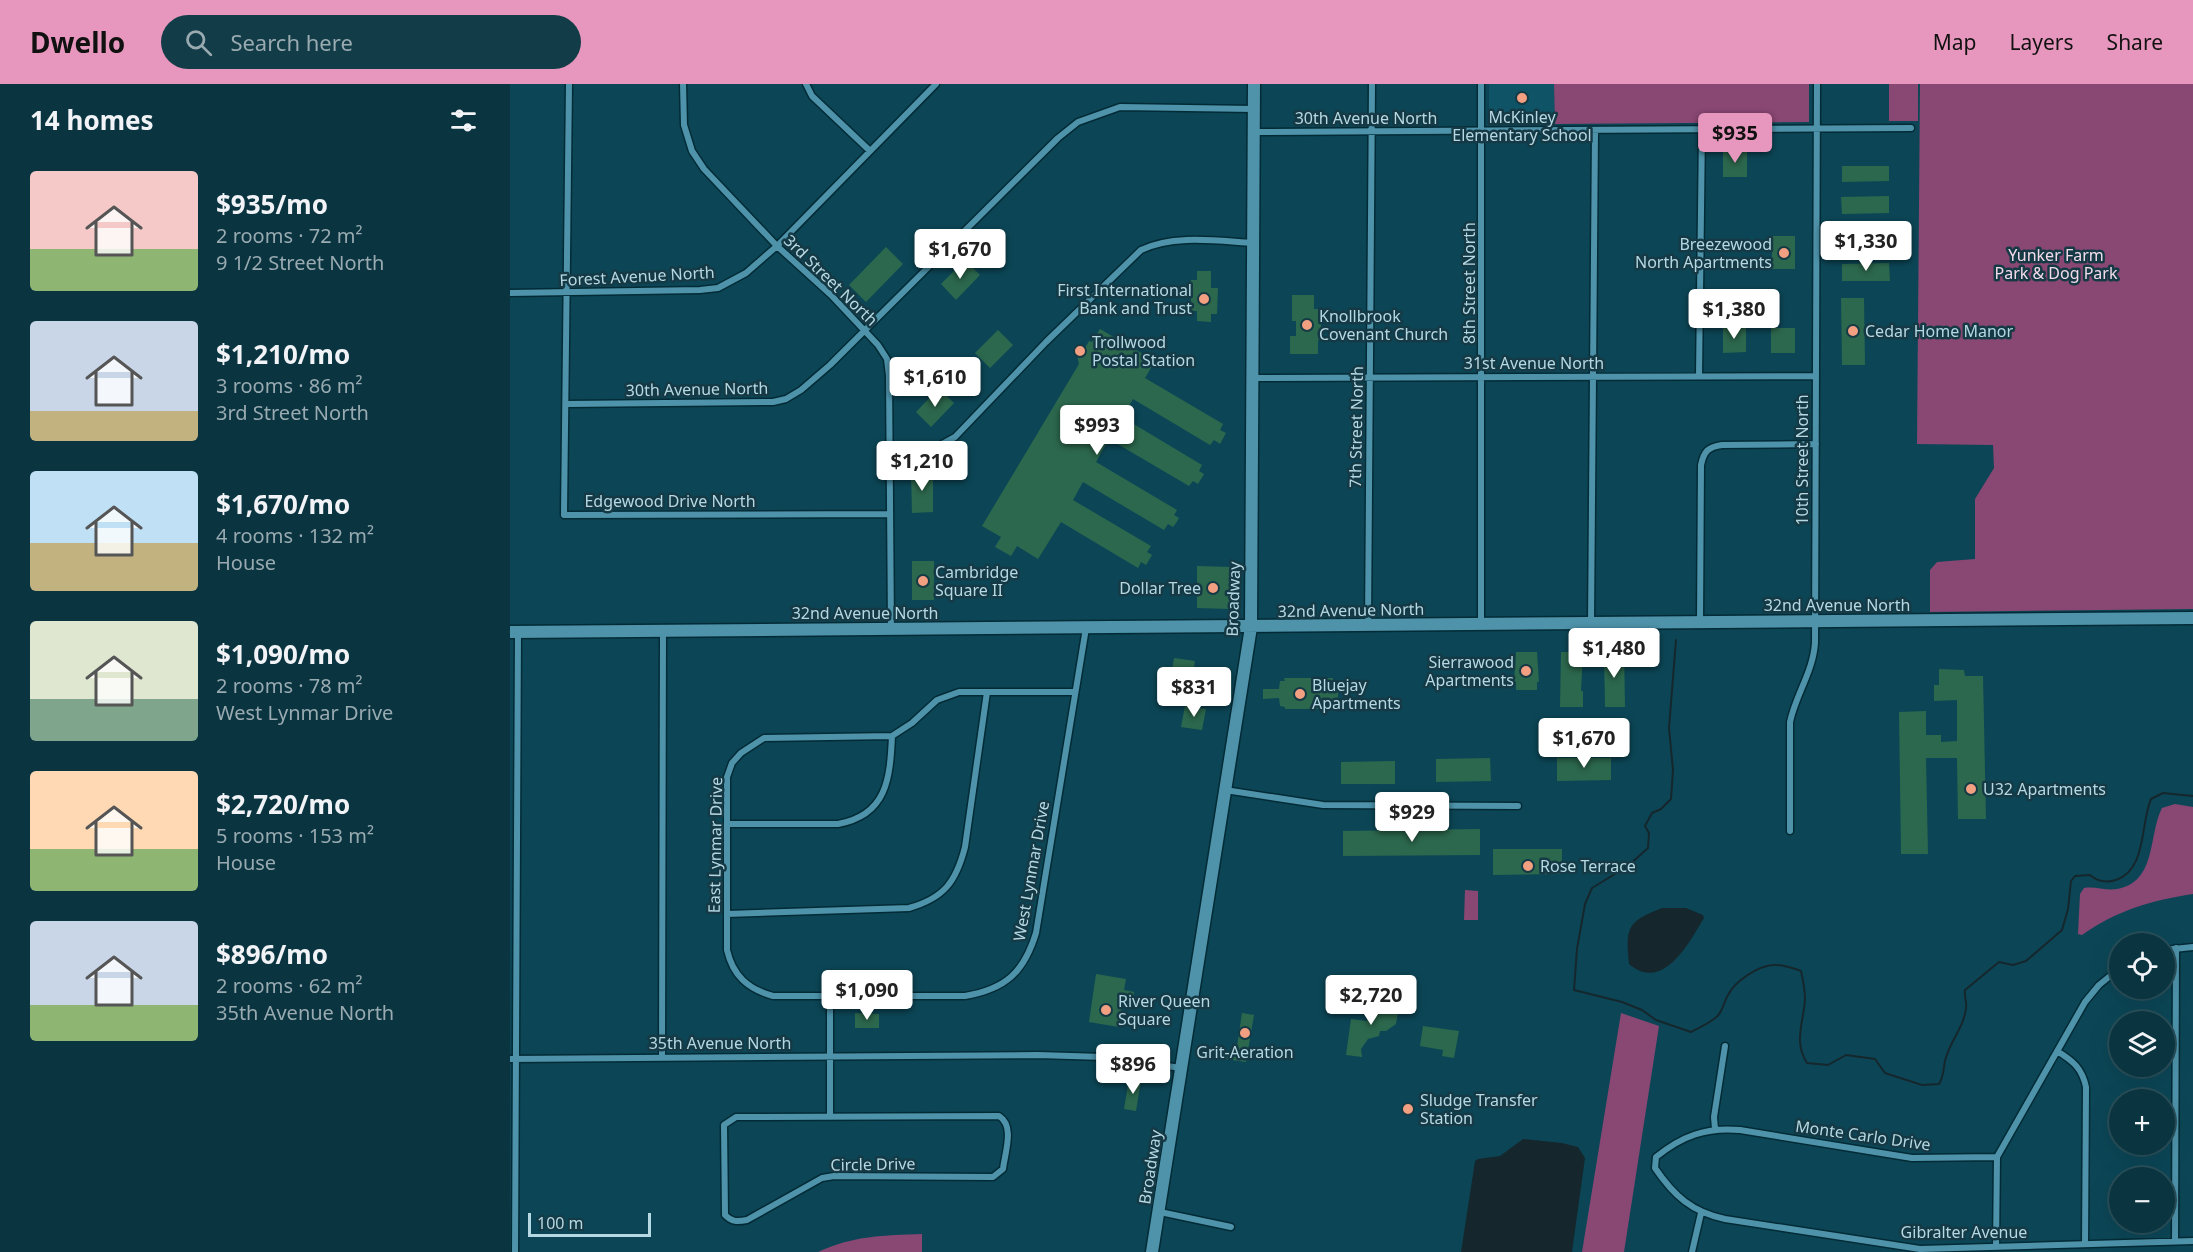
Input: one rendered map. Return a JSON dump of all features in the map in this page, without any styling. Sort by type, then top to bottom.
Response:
[{"type":"street","name":"Edgewood Drive North","points":[[569,84],[564,516],[890,514]]},
{"type":"street","name":"3rd Street North","points":[[683,84],[684,125],[692,151],[704,169],[777,246],[831,295],[878,345],[887,359],[891,629]]},
{"type":"street","points":[[806,84],[812,96],[869,150]]},
{"type":"street","name":"Forest Avenue North","points":[[510,293],[718,288],[746,273],[777,246],[936,84]]},
{"type":"street","name":"Broadway","points":[[1152,1252],[1251,627],[1254,84]]},
{"type":"street","name":"7th Street North","points":[[1368,626],[1372,84]]},
{"type":"street","name":"8th Street North","points":[[1481,84],[1483,377],[1481,625]]},
{"type":"street","name":"10th Street North","points":[[1790,831],[1790,722],[1793,708],[1814,657],[1817,84]]},
{"type":"street","name":"30th Avenue North","points":[[567,404],[773,402],[786,399],[801,390],[865,331],[1058,138],[1078,122],[1120,107],[1254,109]]},
{"type":"street","name":"30th Avenue North","points":[[1254,132],[1911,128]]},
{"type":"street","points":[[1699,376],[1702,129]]},
{"type":"street","points":[[1591,624],[1595,130]]},
{"type":"street","points":[[890,453],[934,448],[955,437],[1046,342],[1141,250],[1155,243],[1181,241],[1253,243]]},
{"type":"street","name":"31st Avenue North","points":[[1252,378],[1816,376]]},
{"type":"street","points":[[1700,623],[1701,465],[1703,454],[1711,447],[1722,445],[1816,444]]},
{"type":"street","name":"32nd Avenue North","points":[[514,632],[2193,618]]},
{"type":"street","name":"West Lynmar Drive","points":[[830,996],[965,996],[981,993],[1012,977],[1023,965],[1036,933],[1086,628]]},
{"type":"street","points":[[662,1056],[663,631]]},
{"type":"street","points":[[514,632],[515,1252]]},
{"type":"street","points":[[727,914],[909,908],[924,904],[948,888],[961,864],[965,847],[987,692]]},
{"type":"street","points":[[727,824],[838,824],[855,821],[869,812],[881,798],[891,766],[892,736],[912,723],[937,700],[958,693],[1074,692]]},
{"type":"street","name":"East Lynmar Drive","points":[[830,996],[773,996],[759,992],[738,977],[730,963],[727,914],[727,777],[732,763],[741,753],[764,738],[892,736]]},
{"type":"street","points":[[1225,790],[1323,806],[1518,806]]},
{"type":"street","points":[[2175,1241],[2176,948],[2193,947]]},
{"type":"street","points":[[1996,1246],[1997,1157],[2085,1002],[2109,977]]},
{"type":"street","points":[[830,996],[830,1116]]},
{"type":"street","points":[[1692,1252],[1701,1213],[1681,1200],[1665,1184],[1655,1168],[1656,1157],[1678,1140],[1715,1129],[1714,1117],[1725,1046]]},
{"type":"street","points":[[2057,1051],[2078,1066],[2083,1074],[2086,1087],[2085,1244]]},
{"type":"street","name":"35th Avenue North","points":[[513,1059],[662,1056],[1104,1057],[1181,1068]]},
{"type":"street","name":"Circle Drive","points":[[830,1116],[999,1116],[1005,1120],[1008,1128],[1003,1169],[993,1177],[834,1176],[822,1178],[747,1220],[738,1222],[725,1215],[724,1125],[729,1120],[736,1117],[830,1116]]},
{"type":"street","name":"Monte Carlo Drive","points":[[1715,1129],[1740,1130],[1912,1158],[1997,1157]]},
{"type":"street","points":[[1160,1212],[1231,1227]]},
{"type":"street","name":"Gibralter Avenue","points":[[1701,1213],[1725,1219],[1907,1248],[2193,1240]]},
{"type":"shaded area","name":"McKinley Elementary School","points":[[1489,84],[1554,84],[1555,124],[1492,123],[1489,112]]},
{"type":"shaded area","points":[[1662,908],[1686,908],[1703,915],[1704,918],[1691,940],[1674,961],[1664,969],[1653,973],[1641,971],[1629,964],[1628,941],[1631,927],[1642,917]]},
{"type":"shaded area","points":[[1523,1139],[1578,1147],[1585,1158],[1572,1252],[1461,1252],[1475,1161],[1500,1156]]},
{"type":"green space","points":[[1554,84],[1809,84],[1809,122],[1555,124]]},
{"type":"green space","points":[[1889,84],[1918,84],[1918,121],[1889,121]]},
{"type":"green space","name":"Yunker Farm Park & Dog Park","points":[[1920,84],[2193,84],[2193,609],[1930,612],[1930,570],[1937,562],[1975,559],[1975,499],[1994,468],[1993,445],[1917,444]]},
{"type":"green space","points":[[2175,804],[2193,807],[2193,894],[2134,908],[2108,919],[2082,935],[2078,934],[2080,894],[2084,888],[2117,889],[2130,885],[2139,877],[2149,856],[2162,808]]},
{"type":"green space","points":[[1465,890],[1478,891],[1478,920],[1464,920]]},
{"type":"green space","points":[[1621,1013],[1659,1026],[1624,1252],[1582,1252]]},
{"type":"green space","points":[[922,1234],[922,1252],[818,1252],[856,1240]]},
{"type":"building","points":[[1723,151],[1747,151],[1747,177],[1723,177]]},
{"type":"building","points":[[1842,166],[1889,166],[1889,181],[1842,182]]},
{"type":"building","points":[[1889,196],[1889,213],[1842,214],[1841,197]]},
{"type":"building","name":"Breezewood North Apartments","points":[[1772,236],[1795,236],[1795,269],[1772,269]]},
{"type":"building","points":[[886,247],[903,264],[866,302],[849,285]]},
{"type":"building","points":[[965,260],[980,275],[956,300],[941,284]]},
{"type":"building","points":[[1889,263],[1890,281],[1842,281],[1842,264]]},
{"type":"building","name":"First International Bank and Trust","points":[[1197,271],[1211,271],[1211,288],[1218,288],[1217,314],[1211,314],[1211,322],[1197,321],[1197,311],[1191,311],[1191,280],[1197,280]]},
{"type":"building","name":"Knollbrook Covenant Church","points":[[1292,295],[1314,295],[1314,309],[1318,309],[1318,316],[1321,316],[1321,328],[1324,328],[1324,340],[1318,340],[1318,354],[1290,354],[1290,336],[1296,336],[1296,321],[1292,321]]},
{"type":"building","name":"Cedar Home Manor","points":[[1841,298],[1864,298],[1865,365],[1842,365]]},
{"type":"building","points":[[1723,327],[1746,327],[1746,352],[1723,353]]},
{"type":"building","points":[[1771,328],[1795,328],[1795,353],[1771,353]]},
{"type":"building","points":[[1100,329],[1155,361],[1145,378],[1223,424],[1220,430],[1226,433],[1220,444],[1214,440],[1210,445],[1133,399],[1122,417],[1202,465],[1199,471],[1204,474],[1198,484],[1193,481],[1189,486],[1109,439],[1096,462],[1177,510],[1174,515],[1179,518],[1173,527],[1168,524],[1164,530],[1083,482],[1073,500],[1151,546],[1147,552],[1152,555],[1146,565],[1141,562],[1138,568],[1061,522],[1038,559],[1017,546],[1011,556],[995,547],[1001,537],[982,526],[1079,364],[1076,352],[1084,350]]},
{"type":"building","points":[[998,330],[1013,345],[990,368],[975,353]]},
{"type":"building","points":[[939,388],[954,403],[931,427],[916,412]]},
{"type":"building","points":[[911,472],[933,472],[933,512],[912,513]]},
{"type":"building","name":"Cambridge Square II","points":[[912,561],[934,561],[934,600],[912,600]]},
{"type":"building","name":"Dollar Tree","points":[[1197,566],[1230,567],[1230,609],[1197,608]]},
{"type":"building","points":[[1604,651],[1624,651],[1625,707],[1605,707]]},
{"type":"building","name":"Sierrawood Apartments","points":[[1516,652],[1537,652],[1539,682],[1537,682],[1537,690],[1516,690],[1516,682],[1514,682]]},
{"type":"building","points":[[1561,652],[1583,652],[1581,691],[1583,691],[1583,707],[1560,707]]},
{"type":"building","points":[[1174,658],[1195,661],[1191,686],[1170,683]]},
{"type":"building","name":"U32 Apartments","points":[[1939,669],[1964,670],[1965,676],[1983,676],[1986,819],[1958,819],[1957,758],[1926,758],[1928,854],[1901,854],[1899,712],[1926,711],[1926,735],[1941,735],[1941,742],[1957,741],[1957,700],[1934,701],[1934,685],[1939,685]]},
{"type":"building","name":"Bluejay Apartments","points":[[1284,678],[1333,678],[1333,681],[1338,681],[1338,706],[1333,706],[1333,709],[1285,709],[1280,706],[1279,698],[1263,699],[1263,689],[1279,689],[1280,681],[1285,681]]},
{"type":"building","points":[[1185,706],[1206,709],[1202,730],[1181,727]]},
{"type":"building","points":[[1490,758],[1491,781],[1436,782],[1436,759]]},
{"type":"building","points":[[1557,758],[1611,758],[1611,780],[1557,781]]},
{"type":"building","points":[[1395,761],[1395,784],[1341,784],[1341,762]]},
{"type":"building","points":[[1480,829],[1480,855],[1343,856],[1343,831]]},
{"type":"building","name":"Rose Terrace","points":[[1493,849],[1562,849],[1562,874],[1493,875]]},
{"type":"building","name":"River Queen Square","points":[[1096,974],[1126,979],[1124,990],[1134,992],[1133,998],[1123,997],[1119,1027],[1089,1022]]},
{"type":"building","points":[[1385,1000],[1395,1007],[1398,1013],[1396,1024],[1386,1031],[1380,1031],[1379,1036],[1368,1039],[1361,1049],[1362,1057],[1346,1055],[1351,1019],[1367,1021],[1367,1013],[1373,1003]]},
{"type":"building","points":[[855,1013],[879,1014],[879,1028],[855,1028]]},
{"type":"building","name":"Grit-Aeration","points":[[1242,1013],[1254,1015],[1246,1062],[1225,1059],[1227,1052],[1236,1053]]},
{"type":"building","points":[[1423,1026],[1459,1031],[1454,1058],[1442,1056],[1443,1050],[1420,1046]]},
{"type":"building","points":[[1129,1079],[1141,1081],[1136,1111],[1124,1109]]},
{"type":"waterway","points":[[1676,640],[1669,728],[1673,770],[1671,799],[1661,809],[1652,813],[1645,826],[1649,833],[1648,848],[1628,866],[1592,888],[1585,904],[1577,949],[1574,990],[1622,1002],[1642,1010],[1656,1020],[1691,1032],[1717,1017],[1731,990],[1748,975],[1767,966],[1784,966],[1801,971],[1805,999],[1800,1039],[1807,1063],[1828,1065],[1846,1055],[1875,1059],[1885,1073],[1922,1085],[1939,1084],[1943,1076],[1947,1054],[1965,1015],[1965,990],[1999,962],[2013,965],[2026,961],[2062,930],[2068,909],[2071,881],[2075,876],[2090,875],[2105,882],[2116,880],[2126,874],[2138,856],[2151,799],[2163,793],[2193,796]]},
{"type":"place","name":"McKinley Elementary School","points":[[1522,98]]},
{"type":"place","name":"Breezewood North Apartments","points":[[1784,253]]},
{"type":"place","name":"First International Bank and Trust","points":[[1204,299]]},
{"type":"place","name":"Knollbrook Covenant Church","points":[[1307,325]]},
{"type":"place","name":"Cedar Home Manor","points":[[1853,331]]},
{"type":"place","name":"Trollwood Postal Station","points":[[1080,351]]},
{"type":"place","name":"Cambridge Square II","points":[[923,581]]},
{"type":"place","name":"Dollar Tree","points":[[1213,588]]},
{"type":"place","name":"Sierrawood Apartments","points":[[1526,671]]},
{"type":"place","name":"Bluejay Apartments","points":[[1300,694]]},
{"type":"place","name":"U32 Apartments","points":[[1971,789]]},
{"type":"place","name":"Rose Terrace","points":[[1528,866]]},
{"type":"place","name":"River Queen Square","points":[[1106,1010]]},
{"type":"place","name":"Grit-Aeration","points":[[1245,1033]]},
{"type":"place","name":"Sludge Transfer Station","points":[[1408,1109]]}]
